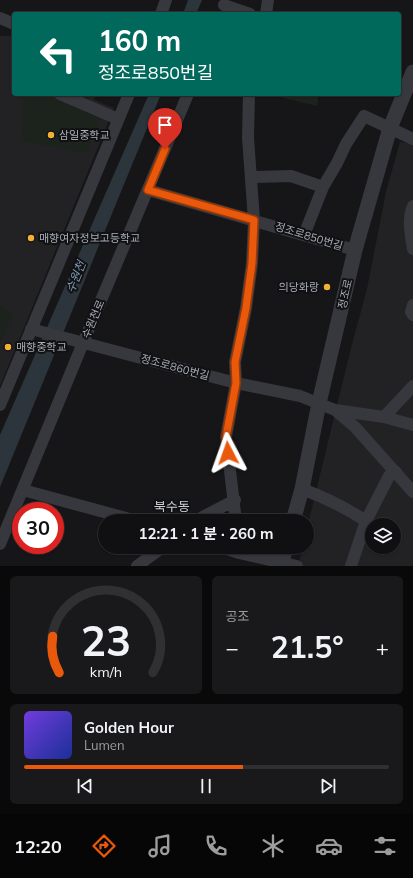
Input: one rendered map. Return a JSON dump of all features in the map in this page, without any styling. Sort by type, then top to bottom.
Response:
[{"type":"street","points":[[162,12],[166,0]]},
{"type":"street","points":[[266,12],[268,0]]},
{"type":"street","points":[[224,6],[244,12]]},
{"type":"street","points":[[0,18],[12,23]]},
{"type":"street","name":"정조로","points":[[295,514],[302,490],[319,403],[355,250],[390,128],[413,72]]},
{"type":"street","points":[[65,96],[118,118]]},
{"type":"street","points":[[0,405],[33,330],[128,96]]},
{"type":"street","name":"수원천로","points":[[0,544],[23,490],[78,342],[148,190],[187,96]]},
{"type":"street","points":[[236,514],[226,437],[236,383],[235,362],[247,300],[252,263],[254,220],[248,138],[249,96]]},
{"type":"street","points":[[304,235],[322,187],[337,163],[346,144],[364,116],[413,139]]},
{"type":"street","points":[[251,177],[291,176],[322,187]]},
{"type":"street","name":"정조로850번길","points":[[148,190],[355,250]]},
{"type":"street","points":[[413,206],[410,213],[410,223],[413,249]]},
{"type":"street","points":[[413,305],[411,312],[413,315]]},
{"type":"street","name":"정조로860번길","points":[[33,330],[236,383],[300,396],[335,410]]},
{"type":"street","points":[[384,417],[413,386]]},
{"type":"street","points":[[335,410],[384,417],[413,425]]},
{"type":"street","points":[[335,410],[354,427],[413,492]]},
{"type":"street","points":[[368,518],[390,476],[396,472]]},
{"type":"street","points":[[23,490],[111,514]]},
{"type":"street","points":[[302,490],[317,495],[354,513],[365,520]]},
{"type":"street","points":[[208,514],[235,500]]},
{"type":"street","points":[[351,566],[365,524]]},
{"type":"street","points":[[137,566],[153,554]]},
{"type":"street","points":[[252,554],[287,565],[286,554]]},
{"type":"shaded area","points":[[0,36],[12,36],[12,96],[95,96],[94,100],[114,108],[0,386]]},
{"type":"shaded area","points":[[24,96],[92,96],[89,104],[104,109],[87,153],[21,141]]},
{"type":"shaded area","points":[[284,96],[319,96],[317,106],[284,98]]},
{"type":"shaded area","points":[[400,142],[409,143],[413,145],[413,566],[298,566],[301,554],[314,554],[314,514],[310,514],[367,289],[386,192]]},
{"type":"shaded area","points":[[0,307],[13,313],[0,344]]},
{"type":"water","points":[[188,0],[202,0],[197,12],[184,12]]},
{"type":"water","name":"수원천","points":[[148,96],[160,96],[0,487],[0,435]]},
{"type":"place","name":"삼일중학교","points":[[51,135]]},
{"type":"place","name":"매향여자정보고등학교","points":[[31,238]]},
{"type":"place","name":"의당화랑","points":[[327,287]]},
{"type":"place","name":"매향중학교","points":[[8,347]]},
{"type":"district","name":"북수동","points":[[172,506]]},
{"type":"route","points":[[165,149],[148,190],[254,220],[252,263],[246,308],[235,362],[236,383],[226,437],[228,453]]}]
